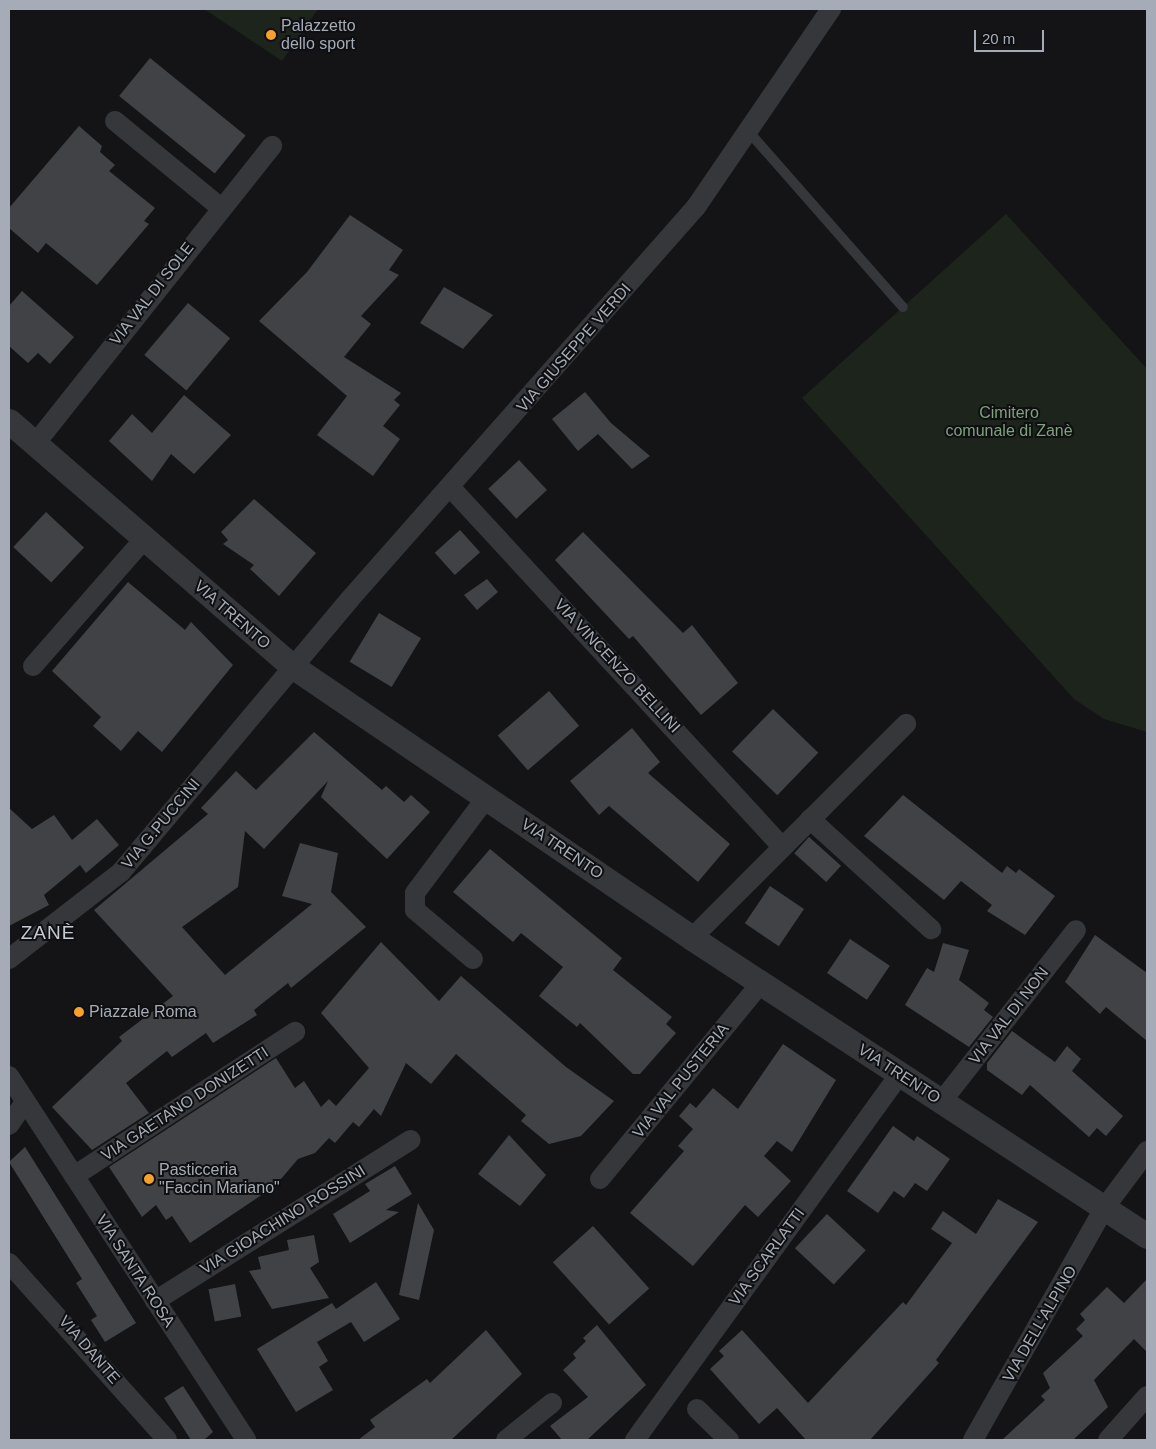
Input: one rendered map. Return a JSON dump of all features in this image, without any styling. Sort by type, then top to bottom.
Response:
[{"type":"street","name":"VIA GIUSEPPE VERDI","points":[[292,666],[452,489],[696,207],[749,132],[831,9]]},
{"type":"street","points":[[115,121],[220,208]]},
{"type":"street","name":"VIA VAL DI SOLE","points":[[35,444],[220,208],[272,146]]},
{"type":"street","name":"VIA TRENTO","points":[[9,421],[292,666],[692,938],[1147,1236]]},
{"type":"street","name":"VIA VINCENZO BELLINI","points":[[452,489],[780,845]]},
{"type":"street","points":[[33,666],[144,539]]},
{"type":"street","name":"VIA G.PUCCINI","points":[[9,959],[121,872],[292,666]]},
{"type":"street","points":[[692,938],[780,845],[810,819],[906,724]]},
{"type":"street","points":[[473,959],[415,910],[415,893],[486,798]]},
{"type":"street","points":[[810,819],[932,929]]},
{"type":"street","name":"VIA VAL DI NON","points":[[942,1101],[1076,930]]},
{"type":"street","name":"VIA VAL PUSTERIA","points":[[600,1179],[761,983]]},
{"type":"street","name":"VIA GAETANO DONIZETTI","points":[[74,1176],[295,1032]]},
{"type":"street","name":"VIA SCARLATTI","points":[[635,1440],[899,1075]]},
{"type":"street","name":"VIA SANTA ROSA","points":[[9,1076],[246,1440]]},
{"type":"street","points":[[9,1125],[25,1102]]},
{"type":"street","name":"VIA GIOACHINO ROSSINI","points":[[155,1301],[411,1140]]},
{"type":"street","name":"VIA DELL'ALPINO","points":[[973,1440],[1105,1207],[1147,1151]]},
{"type":"street","name":"VIA DANTE","points":[[9,1263],[167,1440]]},
{"type":"street","points":[[1108,1440],[1147,1396]]},
{"type":"street","points":[[506,1440],[552,1403]]},
{"type":"street","points":[[697,1409],[729,1440]]},
{"type":"lane","points":[[749,132],[903,307]]},
{"type":"green space","name":"Palazzetto dello sport","points":[[204,9],[318,9],[282,61]]},
{"type":"green space","name":"Cimitero comunale di Zanè","points":[[1006,214],[1147,369],[1147,732],[1104,719],[1074,699],[802,398]]},
{"type":"building","points":[[150,58],[246,135],[215,173],[119,96]]},
{"type":"building","points":[[79,126],[102,146],[100,152],[115,165],[109,171],[155,208],[144,221],[149,224],[97,285],[46,243],[38,253],[9,228],[9,208]]},
{"type":"building","points":[[350,215],[403,250],[389,270],[399,275],[361,316],[371,324],[344,357],[401,393],[394,400],[400,405],[383,426],[400,439],[373,476],[317,435],[347,396],[259,321],[307,272]]},
{"type":"building","points":[[444,287],[493,315],[463,349],[420,323]]},
{"type":"building","points":[[22,291],[74,337],[50,364],[38,353],[28,363],[9,346],[9,306]]},
{"type":"building","points":[[188,303],[230,338],[186,390],[144,355]]},
{"type":"building","points":[[585,392],[611,423],[650,456],[632,469],[598,434],[578,451],[552,419]]},
{"type":"building","points":[[184,395],[231,435],[194,474],[171,454],[152,481],[109,441],[132,414],[152,433]]},
{"type":"building","points":[[519,460],[547,490],[516,519],[488,489]]},
{"type":"building","points":[[254,499],[316,553],[279,596],[250,569],[254,565],[223,544],[228,540],[221,532]]},
{"type":"building","points":[[46,512],[84,547],[51,583],[13,547]]},
{"type":"building","points":[[460,530],[480,552],[455,575],[435,553]]},
{"type":"building","points":[[583,532],[683,633],[692,625],[738,683],[701,715],[633,636],[629,639],[555,560]]},
{"type":"building","points":[[487,579],[498,592],[477,610],[464,595]]},
{"type":"building","points":[[128,582],[185,630],[191,622],[233,665],[162,752],[138,731],[121,751],[93,726],[101,717],[52,671]]},
{"type":"building","points":[[379,613],[421,638],[392,687],[350,662]]},
{"type":"building","points":[[549,691],[579,726],[528,770],[498,736]]},
{"type":"building","points":[[773,709],[818,753],[777,795],[732,751]]},
{"type":"building","points":[[632,728],[660,762],[648,773],[730,844],[698,882],[609,806],[599,815],[570,781]]},
{"type":"building","points":[[314,732],[382,790],[386,786],[404,802],[411,795],[430,812],[387,859],[321,797],[328,781],[264,849],[245,831],[238,887],[182,927],[225,975],[312,904],[282,896],[300,843],[338,853],[331,892],[366,927],[291,988],[288,983],[254,1010],[257,1015],[213,1043],[206,1033],[172,1057],[167,1051],[126,1083],[149,1113],[92,1150],[52,1107],[122,1041],[119,1037],[173,996],[94,910],[208,814],[201,808],[236,771],[256,790]]},
{"type":"building","points":[[903,795],[1002,873],[1007,866],[1016,873],[1019,869],[1055,896],[1025,935],[987,911],[992,905],[961,881],[944,900],[864,836]]},
{"type":"building","points":[[9,808],[32,829],[54,815],[72,840],[97,819],[119,845],[86,873],[80,865],[44,895],[49,905],[9,926]]},
{"type":"building","points":[[809,837],[841,866],[826,882],[794,853]]},
{"type":"building","points":[[490,849],[622,958],[613,970],[672,1017],[666,1024],[676,1033],[640,1074],[633,1074],[580,1023],[577,1027],[539,996],[563,967],[521,933],[513,942],[453,892]]},
{"type":"building","points":[[770,886],[804,909],[779,946],[745,923]]},
{"type":"building","points":[[1095,935],[1147,973],[1147,1041],[1106,1007],[1100,1014],[1065,982]]},
{"type":"building","points":[[850,939],[890,966],[867,1000],[827,973]]},
{"type":"building","points":[[381,942],[439,1001],[461,976],[566,1067],[614,1101],[581,1136],[549,1144],[521,1121],[526,1115],[456,1054],[431,1084],[406,1063],[381,1116],[374,1109],[359,1127],[353,1122],[335,1143],[329,1138],[315,1153],[298,1159],[275,1186],[190,1243],[172,1216],[166,1220],[156,1205],[142,1217],[109,1167],[276,1058],[295,1088],[304,1081],[321,1107],[329,1099],[336,1106],[369,1068],[321,1013]]},
{"type":"building","points":[[943,943],[969,950],[959,980],[989,1003],[984,1010],[993,1017],[969,1047],[905,1005],[927,968],[934,972]]},
{"type":"building","points":[[1012,1031],[1055,1062],[1067,1046],[1081,1059],[1072,1071],[1123,1116],[1106,1136],[1097,1128],[1089,1137],[1030,1085],[1022,1095],[987,1070],[987,1063]]},
{"type":"building","points":[[783,1044],[836,1080],[792,1152],[777,1141],[764,1156],[791,1181],[758,1217],[745,1205],[693,1266],[630,1213],[684,1151],[678,1146],[693,1129],[679,1116],[690,1103],[696,1108],[713,1088],[738,1109]]},
{"type":"building","points":[[893,1126],[914,1141],[917,1136],[950,1159],[927,1191],[915,1183],[904,1198],[894,1191],[878,1213],[847,1191]]},
{"type":"building","points":[[509,1135],[546,1175],[520,1206],[478,1174]]},
{"type":"building","points":[[25,1147],[136,1323],[105,1342],[91,1320],[97,1316],[76,1283],[82,1279],[9,1162]]},
{"type":"building","points":[[395,1166],[412,1194],[386,1210],[399,1212],[350,1243],[333,1214],[370,1191],[365,1184]]},
{"type":"building","points":[[998,1199],[1038,1222],[936,1360],[939,1363],[870,1440],[806,1440],[777,1408],[759,1424],[710,1369],[724,1356],[719,1351],[742,1330],[808,1403],[903,1302],[906,1305],[952,1243],[931,1229],[943,1211],[976,1234]]},
{"type":"building","points":[[418,1203],[434,1230],[419,1300],[399,1295]]},
{"type":"building","points":[[827,1214],[866,1250],[834,1285],[795,1248]]},
{"type":"building","points":[[593,1226],[649,1288],[609,1325],[553,1262]]},
{"type":"building","points":[[314,1235],[319,1262],[310,1268],[329,1298],[272,1309],[249,1271],[261,1269],[258,1257],[289,1250],[287,1240]]},
{"type":"building","points":[[1147,1279],[1147,1352],[1134,1339],[1094,1380],[1108,1407],[1073,1440],[1002,1440],[1045,1400],[1041,1396],[1050,1388],[1043,1373],[1083,1336],[1076,1329],[1085,1320],[1080,1314],[1107,1287],[1124,1303]]},
{"type":"building","points":[[376,1282],[400,1319],[364,1342],[351,1322],[317,1342],[328,1361],[319,1367],[333,1390],[296,1412],[257,1349],[332,1303],[336,1309]]},
{"type":"building","points":[[235,1284],[241,1316],[215,1322],[208,1289]]},
{"type":"building","points":[[597,1325],[646,1385],[587,1440],[562,1440],[550,1426],[588,1397],[563,1370],[576,1358],[573,1354],[586,1341],[583,1338]]},
{"type":"building","points":[[486,1330],[522,1374],[451,1440],[358,1440],[375,1427],[370,1420],[427,1379],[430,1383]]},
{"type":"building","points":[[183,1386],[213,1432],[204,1440],[191,1440],[164,1398]]},
{"type":"place","name":"Palazzetto dello sport","points":[[271,35]]},
{"type":"place","name":"Piazzale Roma","points":[[79,1012]]},
{"type":"place","name":"Pasticceria \"Faccin Mariano\"","points":[[149,1179]]},
{"type":"district","name":"ZANÈ","points":[[48,933]]}]
